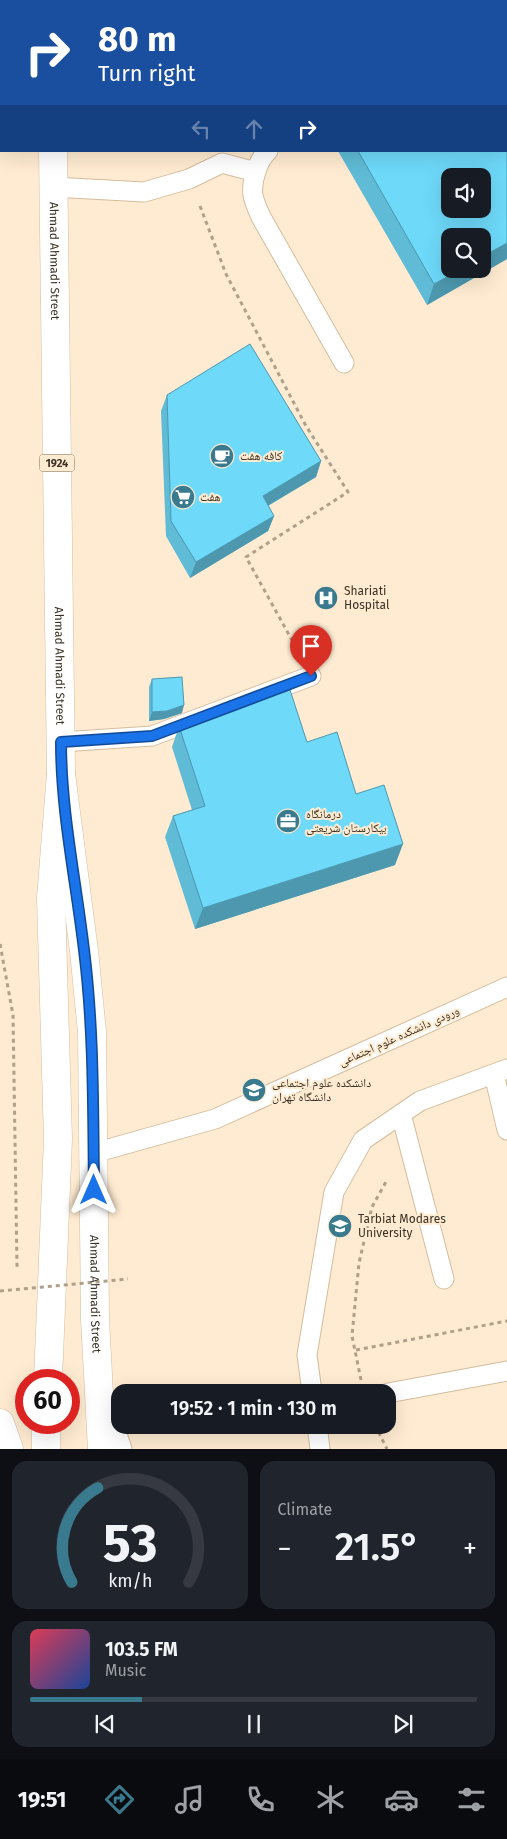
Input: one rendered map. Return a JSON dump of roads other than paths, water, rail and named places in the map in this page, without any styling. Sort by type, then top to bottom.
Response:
[{"type":"main road","name":"Ahmad Ahmadi Street","points":[[53,152],[61,774],[84,951],[91,1023],[95,1319],[102,1449]]},
{"type":"main road","points":[[48,1369],[58,1139],[51,898],[61,774]]},
{"type":"main road","points":[[0,1423],[8,1449]]},
{"type":"main road","points":[[46,1434],[46,1449]]},
{"type":"lane","points":[[267,152],[262,156],[256,172],[253,194],[261,217],[344,363]]},
{"type":"lane","points":[[53,186],[144,192],[190,180],[222,163],[256,172]]},
{"type":"lane","points":[[61,742],[152,736],[311,676]]},
{"type":"lane","name":"ورودی دانشکده علوم اجتماعی","points":[[94,1152],[215,1119],[507,988]]},
{"type":"lane","points":[[311,1384],[307,1355],[334,1192],[364,1140],[420,1101],[500,1072],[507,1130]]},
{"type":"lane","points":[[401,1114],[444,1279]]},
{"type":"lane","points":[[396,1392],[507,1370]]},
{"type":"lane","points":[[99,1380],[122,1449]]},
{"type":"lane","points":[[318,1434],[320,1449]]},
{"type":"place","name":"کافه هفت","points":[[222,456]]},
{"type":"place","name":"هفت","points":[[183,497]]},
{"type":"place","name":"Shariati Hospital","points":[[326,598]]},
{"type":"place","name":"درمانگاه بیکارستان شریعتی","points":[[288,821]]},
{"type":"place","name":"دانشکده علوم اجتماعی دانشگاه تهران","points":[[254,1090]]},
{"type":"place","name":"Tarbiat Modares University","points":[[340,1226]]}]
